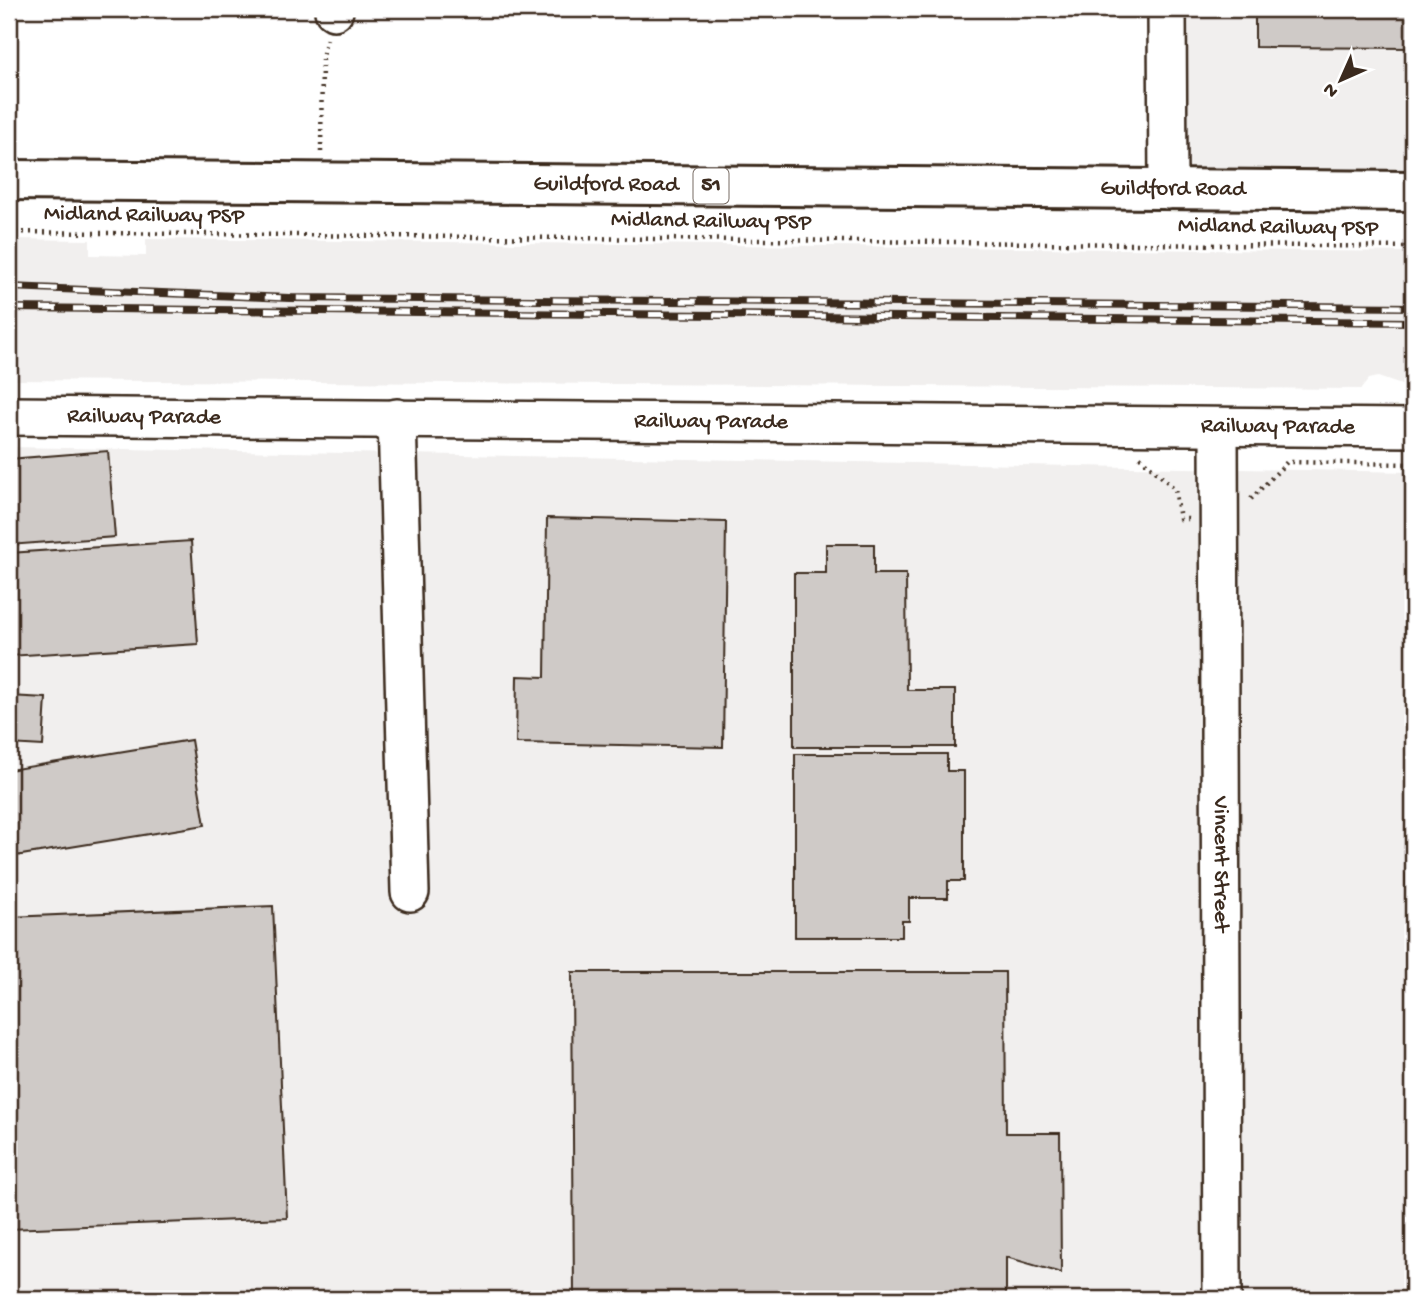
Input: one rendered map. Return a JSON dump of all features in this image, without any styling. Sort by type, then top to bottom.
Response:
[{"type":"highway","name":"Guildford Road","points":[[9,180],[1413,191]]},
{"type":"street","points":[[1167,9],[1168,190]]},
{"type":"street","name":"Railway Parade","points":[[9,416],[1413,428]]},
{"type":"street","points":[[397,418],[410,892]]},
{"type":"street","name":"Vincent Street","points":[[1219,428],[1222,1299]]},
{"type":"path","points":[[323,184],[322,57],[334,10]]},
{"type":"path","name":"Midland Railway PSP","points":[[9,232],[1413,247]]},
{"type":"path","points":[[1244,505],[1287,462],[1413,464]]},
{"type":"shaded area","points":[[1168,9],[1413,9],[1413,191],[1168,190]]},
{"type":"shaded area","points":[[9,239],[90,240],[90,255],[146,256],[146,239],[1413,252],[1413,389],[1378,377],[1369,379],[1361,389],[9,380]]},
{"type":"shaded area","points":[[9,447],[1413,472],[1413,1299],[9,1299]]},
{"type":"building","points":[[1255,9],[1413,9],[1413,48],[1255,47]]},
{"type":"building","points":[[108,451],[115,537],[9,545],[9,459]]},
{"type":"building","points":[[547,518],[726,522],[723,747],[516,743],[517,676],[545,677]]},
{"type":"building","points":[[191,541],[198,644],[9,656],[9,553]]},
{"type":"building","points":[[826,544],[874,544],[874,574],[906,574],[907,690],[955,690],[955,747],[794,747],[794,573],[826,573]]},
{"type":"building","points":[[9,696],[46,698],[43,746],[9,744]]},
{"type":"building","points":[[191,740],[205,825],[9,857],[9,770]]},
{"type":"building","points":[[795,754],[947,754],[947,771],[964,771],[964,881],[948,881],[948,898],[909,898],[909,921],[902,921],[902,937],[795,937]]},
{"type":"building","points":[[1406,874],[1413,874],[1413,959],[1406,959]]},
{"type":"building","points":[[273,906],[287,1218],[9,1229],[9,917]]},
{"type":"building","points":[[572,972],[1005,972],[1006,1133],[1060,1133],[1061,1273],[1006,1257],[1006,1299],[574,1299]]},
{"type":"building","points":[[1407,1091],[1413,1091],[1413,1255],[1407,1255]]},
{"type":"railway","points":[[9,287],[289,298],[1413,307]]},
{"type":"railway","points":[[9,308],[1413,322]]}]
